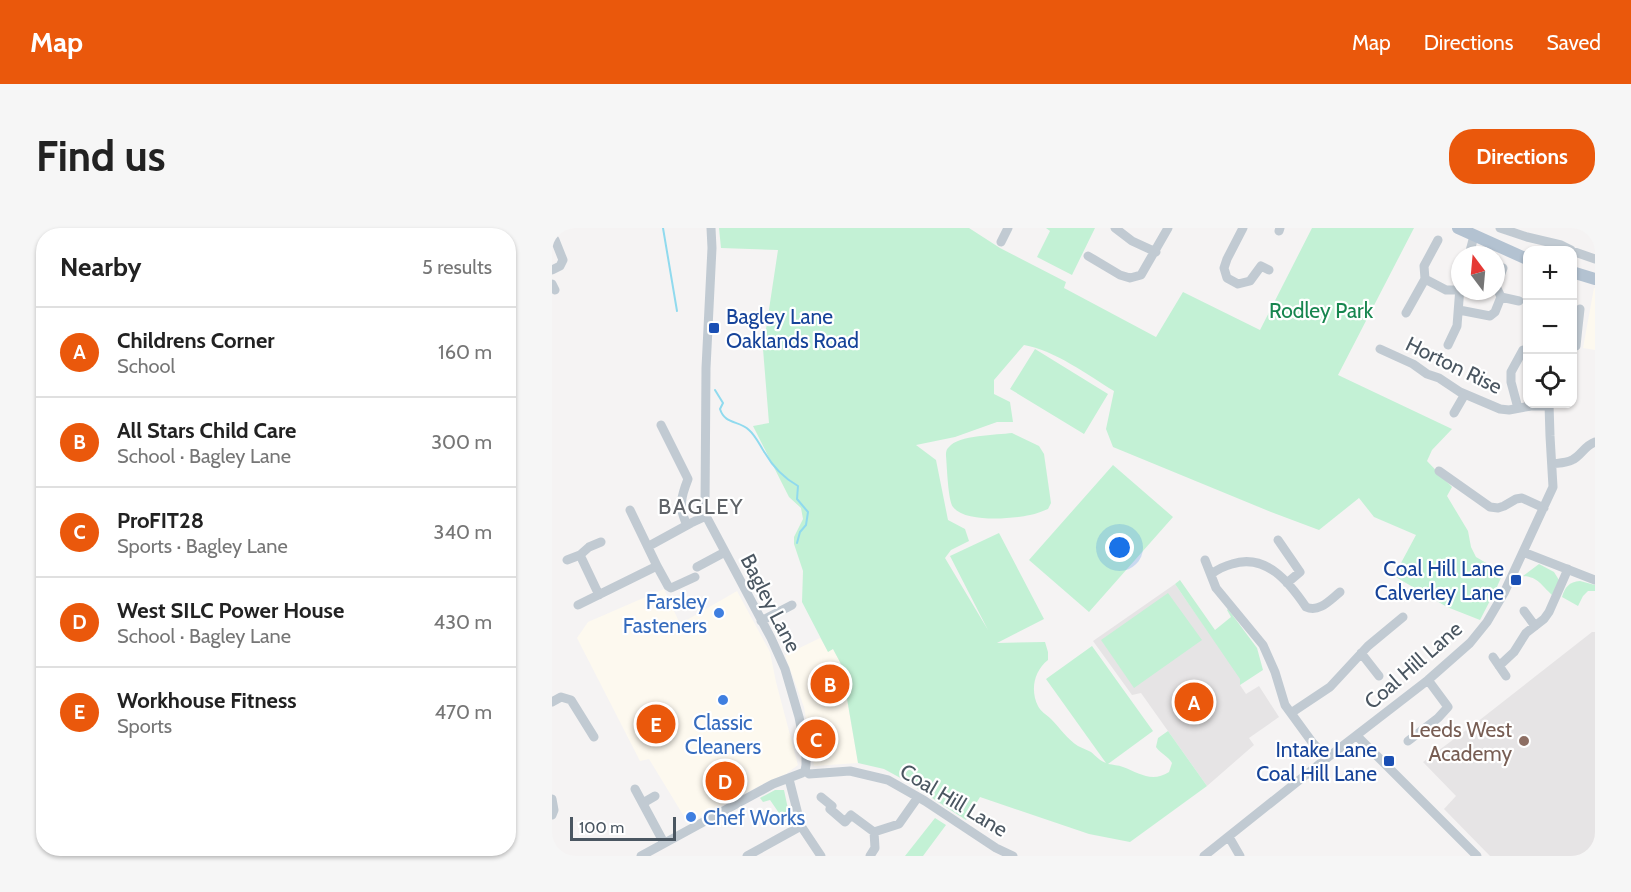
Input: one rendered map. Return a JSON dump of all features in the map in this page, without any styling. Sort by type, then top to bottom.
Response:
[{"type":"main road","points":[[1458,228],[1523,258]]},
{"type":"main road","points":[[1577,274],[1595,279]]},
{"type":"street","name":"Bagley Lane","points":[[711,228],[706,368],[706,516],[780,659],[793,694],[806,752],[805,771]]},
{"type":"street","points":[[1001,242],[1008,228]]},
{"type":"street","points":[[1114,228],[1132,241],[1156,252]]},
{"type":"street","points":[[1094,257],[1120,275],[1130,279],[1142,275],[1168,228]]},
{"type":"street","points":[[1243,228],[1224,268],[1227,278],[1238,284],[1250,281],[1261,266],[1269,270]]},
{"type":"street","points":[[1500,228],[1563,246]]},
{"type":"street","points":[[1471,246],[1474,236]]},
{"type":"street","points":[[1526,246],[1527,237]]},
{"type":"street","points":[[552,270],[560,266],[563,260],[555,240]]},
{"type":"street","points":[[1406,313],[1425,279],[1424,266],[1438,240]]},
{"type":"street","points":[[1577,253],[1595,259]]},
{"type":"street","points":[[1425,279],[1446,290],[1451,290]]},
{"type":"street","points":[[1505,298],[1519,302]]},
{"type":"street","points":[[1448,345],[1457,326],[1459,300]]},
{"type":"street","points":[[1459,310],[1490,316],[1495,312],[1500,300]]},
{"type":"street","points":[[1577,322],[1580,309]]},
{"type":"street","name":"Horton Rise","points":[[1380,350],[1413,364],[1427,374],[1440,378],[1466,394],[1500,409],[1523,408]]},
{"type":"street","points":[[1518,408],[1511,382],[1511,372],[1523,350]]},
{"type":"street","points":[[1454,414],[1466,394]]},
{"type":"street","name":"Coal Hill Lane","points":[[1204,856],[1428,680],[1470,643],[1487,622],[1504,593],[1553,487],[1549,408]]},
{"type":"street","points":[[661,425],[688,479],[681,506],[687,525]]},
{"type":"street","points":[[1552,464],[1574,460],[1587,445],[1595,442]]},
{"type":"street","points":[[1439,471],[1490,507],[1498,508],[1522,498],[1544,508]]},
{"type":"street","points":[[578,605],[657,566],[630,510]]},
{"type":"street","points":[[649,546],[706,516]]},
{"type":"street","points":[[1278,540],[1300,572],[1287,583]]},
{"type":"street","points":[[567,560],[601,542]]},
{"type":"street","name":"Bagley Lane","points":[[657,566],[671,588],[725,552]]},
{"type":"street","points":[[1523,552],[1595,580]]},
{"type":"street","points":[[580,555],[599,595]]},
{"type":"street","points":[[1205,560],[1216,588],[1263,645],[1275,672],[1285,705],[1326,758]]},
{"type":"street","points":[[1210,574],[1231,564],[1245,561],[1268,566],[1276,571],[1310,609],[1319,608],[1340,592]]},
{"type":"street","points":[[1499,666],[1515,652],[1521,639],[1549,612],[1568,569]]},
{"type":"street","points":[[761,621],[792,605]]},
{"type":"street","points":[[1524,611],[1534,626]]},
{"type":"street","points":[[1291,713],[1330,687],[1361,653],[1403,617]]},
{"type":"street","points":[[1361,653],[1379,676]]},
{"type":"street","points":[[1493,657],[1506,676]]},
{"type":"street","points":[[1408,741],[1438,718],[1448,707],[1428,680]]},
{"type":"street","points":[[552,702],[561,697],[571,700],[594,737]]},
{"type":"street","points":[[1357,736],[1477,856]]},
{"type":"street","points":[[641,856],[773,784],[805,771]]},
{"type":"street","name":"Coal Hill Lane","points":[[805,771],[809,774],[850,771],[888,780],[918,797],[994,852],[1013,856]]},
{"type":"street","points":[[789,779],[801,826],[821,856]]},
{"type":"street","points":[[635,789],[664,843]]},
{"type":"street","points":[[643,803],[655,796]]},
{"type":"street","points":[[821,797],[832,806],[830,809],[846,822],[851,815],[874,832],[875,848],[870,856]]},
{"type":"street","points":[[874,832],[899,824],[918,797]]},
{"type":"street","points":[[552,800],[554,810],[552,815]]},
{"type":"street","points":[[747,856],[801,826]]},
{"type":"street","points":[[1228,837],[1240,856]]},
{"type":"shaded area","points":[[1595,288],[1595,350],[1583,348]]},
{"type":"shaded area","points":[[1175,584],[1241,679],[1240,685],[1246,694],[1259,686],[1279,717],[1249,738],[1254,745],[1207,786],[1141,693],[1132,695],[1093,641]]},
{"type":"shaded area","points":[[664,589],[680,624],[737,591],[770,652],[798,765],[786,774],[688,823],[649,759],[640,761],[577,638],[588,622]]},
{"type":"shaded area","name":"Leeds West Academy","points":[[1592,632],[1595,632],[1595,856],[1490,856],[1444,809],[1456,796],[1423,762]]},
{"type":"shaded area","points":[[820,638],[828,651],[833,649],[851,683],[845,688],[858,763],[814,766],[804,707],[785,655]]},
{"type":"green space","name":"Rodley Park","points":[[719,228],[969,228],[1000,248],[1066,282],[1064,288],[1156,337],[1183,292],[1260,330],[1312,228],[1414,228],[1338,375],[1452,429],[1432,450],[1427,461],[1452,487],[1447,496],[1468,531],[1471,547],[1476,557],[1503,573],[1496,589],[1480,620],[1447,607],[1394,576],[1416,535],[1374,517],[1359,498],[1319,530],[1113,447],[1106,429],[1114,391],[1059,358],[1024,345],[994,380],[994,394],[1010,402],[1013,422],[997,422],[955,437],[916,445],[936,460],[948,520],[965,529],[969,541],[951,550],[945,558],[988,630],[950,556],[999,533],[1044,619],[997,643],[1045,642],[1048,660],[1039,670],[1034,694],[1040,710],[1070,740],[1106,763],[1046,679],[1092,646],[1153,731],[1108,764],[1121,766],[1151,777],[1169,772],[1172,763],[1156,747],[1158,738],[1168,731],[1207,786],[1130,842],[1089,834],[980,797],[966,820],[884,769],[858,763],[845,687],[851,683],[833,649],[828,652],[802,602],[803,571],[794,544],[794,537],[803,519],[801,508],[789,497],[753,426],[769,423],[763,349],[778,250],[721,248]]},
{"type":"green space","points":[[1046,228],[1095,228],[1072,275],[1037,257],[1050,231]]},
{"type":"green space","points":[[1035,349],[1108,394],[1084,434],[1010,389]]},
{"type":"green space","points":[[1012,433],[1039,446],[1044,454],[1051,503],[1048,509],[1012,518],[978,518],[959,512],[953,507],[950,498],[947,449],[954,443],[969,438]]},
{"type":"green space","points":[[1113,465],[1173,517],[1089,612],[1029,560]]},
{"type":"green space","points":[[1539,564],[1554,572],[1559,580],[1552,595],[1536,580],[1523,576]]},
{"type":"green space","points":[[1180,580],[1215,630],[1231,617],[1228,609],[1257,648],[1263,670],[1240,685],[1240,679],[1175,584]]},
{"type":"green space","points":[[1580,581],[1595,585],[1595,591],[1588,591],[1578,606],[1562,597],[1568,586]]},
{"type":"green space","points":[[1168,593],[1202,640],[1134,688],[1101,640]]},
{"type":"green space","points":[[775,790],[784,790],[788,809],[794,822],[788,826],[770,800],[763,802],[760,798]]},
{"type":"green space","points":[[935,818],[946,825],[923,856],[905,856]]},
{"type":"waterway","points":[[663,228],[677,311]]},
{"type":"waterway","points":[[715,390],[723,403],[720,409],[725,418],[749,430],[775,467],[798,486],[797,499],[808,512],[806,525],[800,532],[797,543]]},
{"type":"place","name":"Bagley Lane Oaklands Road","points":[[714,328]]},
{"type":"place","name":"Coal Hill Lane Calverley Lane","points":[[1516,580]]},
{"type":"place","name":"Farsley Fasteners","points":[[719,613]]},
{"type":"place","name":"All Stars Child Care","points":[[830,684]]},
{"type":"place","name":"Classic Cleaners","points":[[723,700]]},
{"type":"place","name":"Childrens Corner","points":[[1194,702]]},
{"type":"place","name":"Workhouse Fitness","points":[[656,724]]},
{"type":"place","name":"ProFIT28","points":[[816,739]]},
{"type":"place","name":"Leeds West Academy","points":[[1524,741]]},
{"type":"place","name":"Intake Lane Coal Hill Lane","points":[[1389,761]]},
{"type":"place","name":"West SILC Power House","points":[[725,781]]},
{"type":"place","name":"Chef Works","points":[[691,817]]},
{"type":"district","name":"BAGLEY","points":[[701,506]]}]
